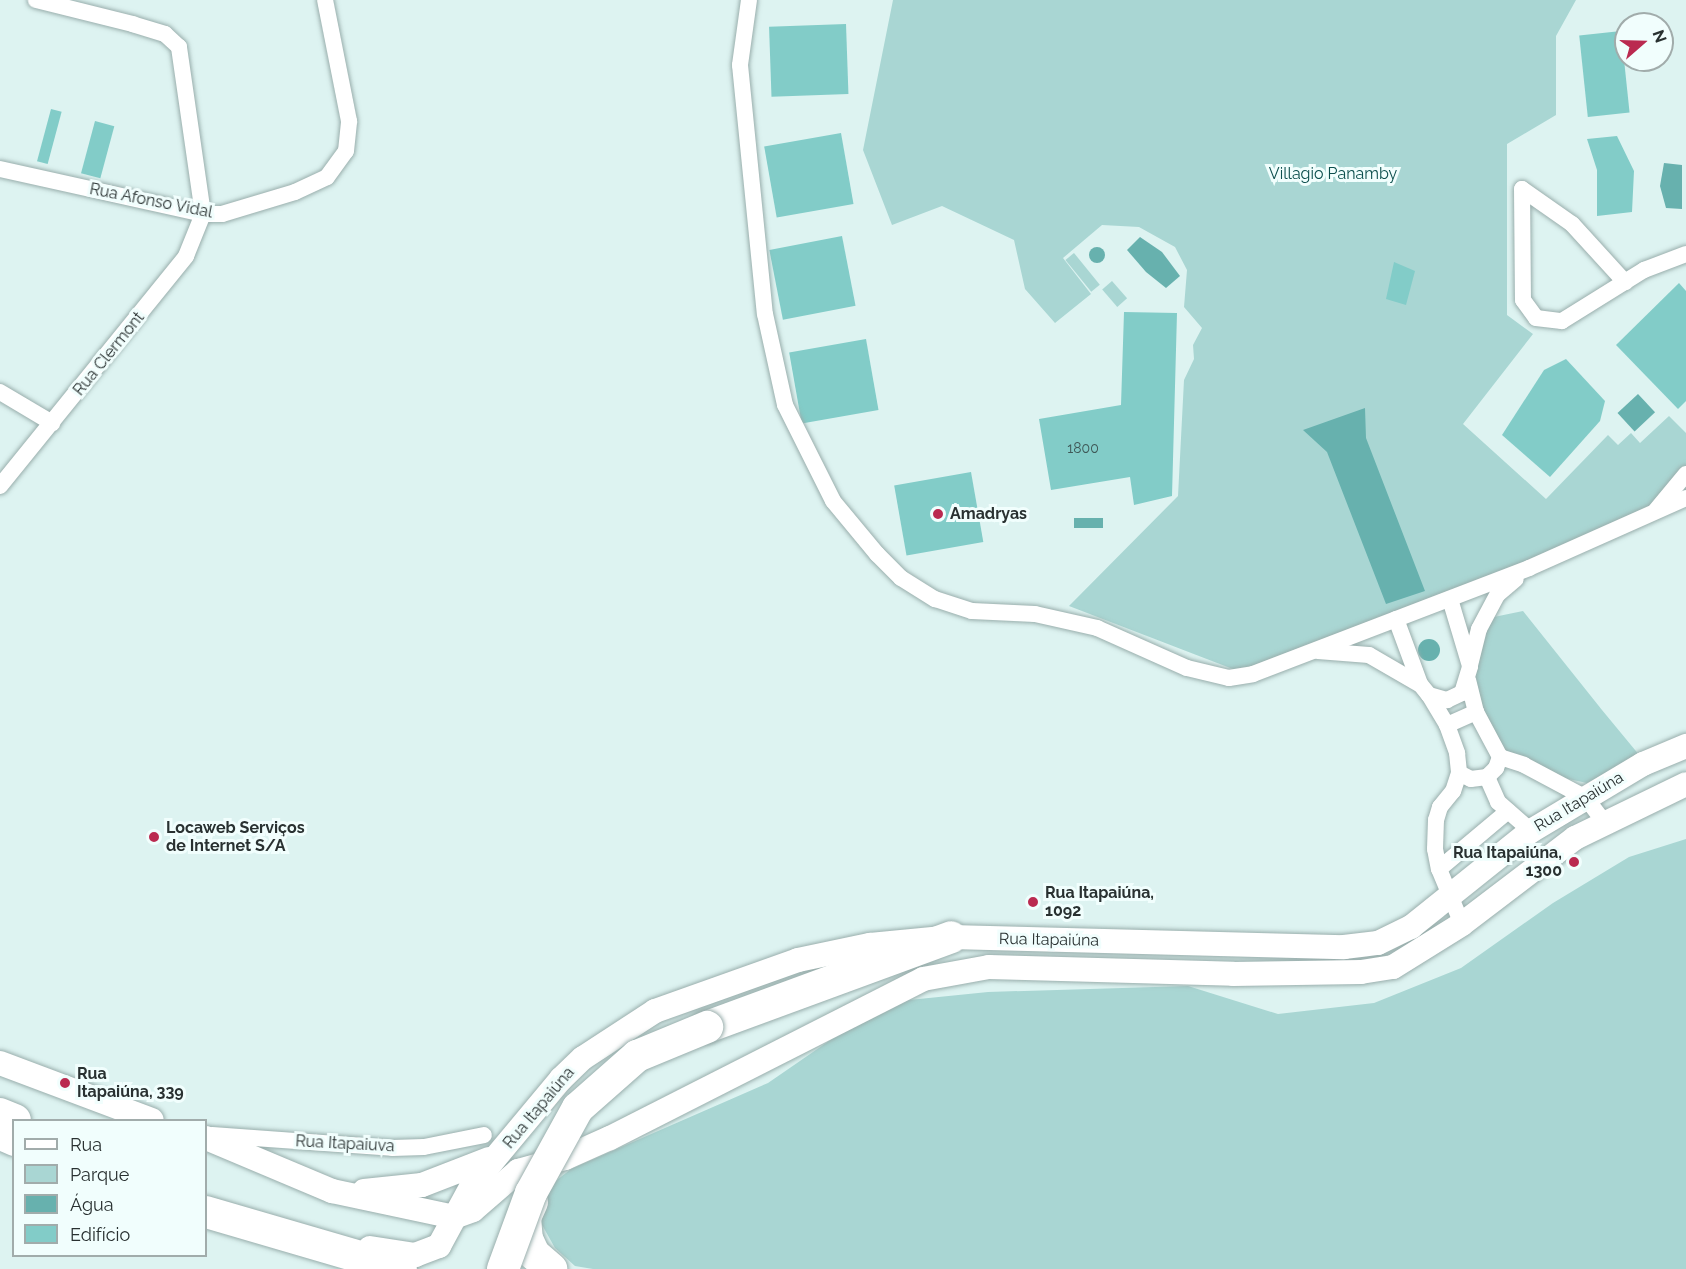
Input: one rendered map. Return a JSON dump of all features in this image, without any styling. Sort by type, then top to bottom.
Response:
[{"type":"highway","points":[[503,1269],[531,1193],[578,1108],[637,1056],[707,1027],[951,937]]},
{"type":"highway","points":[[551,1269],[534,1254],[527,1239],[525,1218],[537,1189],[565,1158]]},
{"type":"highway","points":[[207,1212],[320,1243],[408,1262]]},
{"type":"main road","name":"Rua Itapaiúna","points":[[408,1262],[439,1246],[471,1187],[561,1079],[583,1058],[656,1011],[798,960],[870,945],[951,937],[1344,947],[1378,943],[1400,934],[1449,893],[1531,831],[1642,764],[1686,746]]},
{"type":"main road","name":"Rua Itapaiúna","points":[[454,1217],[473,1210],[518,1171],[565,1158],[610,1138],[923,979],[990,967],[1233,974],[1360,972],[1407,961],[1462,924],[1520,877],[1575,838],[1686,784]]},
{"type":"main road","points":[[0,1063],[149,1119]]},
{"type":"main road","points":[[561,1079],[566,1097],[578,1118],[610,1138]]},
{"type":"main road","points":[[207,1136],[332,1191],[454,1217]]},
{"type":"main road","points":[[332,1191],[385,1191],[422,1185],[478,1166],[501,1152]]},
{"type":"main road","points":[[408,1262],[435,1238],[430,1212]]},
{"type":"street","points":[[36,0],[144,27],[165,34],[180,47],[204,214]]},
{"type":"street","name":"Rua Afonso Vidal","points":[[0,169],[204,214],[222,214],[295,192],[327,177],[346,151],[350,121],[325,0]]},
{"type":"street","points":[[749,0],[740,65],[765,314],[785,405],[833,501],[877,555],[902,578],[935,599],[972,611],[1035,614],[1096,628],[1210,677],[1253,674],[1529,568],[1686,498]]},
{"type":"street","points":[[1625,282],[1572,224],[1522,189],[1523,300],[1536,318],[1562,321],[1671,257],[1686,254]]},
{"type":"street","name":"Rua Clermont","points":[[0,486],[186,256],[204,214]]},
{"type":"street","points":[[0,392],[52,423]]},
{"type":"street","points":[[1656,511],[1686,474]]},
{"type":"street","points":[[1308,651],[1369,655],[1425,690],[1447,700],[1462,693],[1479,629],[1498,594],[1529,568]]},
{"type":"street","points":[[1450,599],[1469,673],[1476,712],[1500,757],[1524,765],[1586,798],[1605,822]]},
{"type":"street","points":[[1396,619],[1425,690],[1447,725],[1457,753],[1459,773],[1453,791],[1440,807],[1436,820],[1438,869],[1462,924]]},
{"type":"street","points":[[1447,725],[1476,712]]},
{"type":"street","points":[[1489,784],[1500,757]]},
{"type":"street","points":[[1459,773],[1489,784],[1508,811],[1531,831]]},
{"type":"street","points":[[1438,869],[1508,811]]},
{"type":"street","name":"Rua Itapaiuva","points":[[207,1136],[392,1148],[424,1146],[484,1135]]},
{"type":"green space","name":"Villagio Panamby","points":[[893,0],[1576,0],[1556,36],[1556,115],[1507,144],[1507,315],[1533,334],[1463,424],[1546,499],[1608,435],[1618,445],[1631,433],[1640,443],[1669,416],[1686,433],[1686,468],[1650,508],[1524,563],[1238,671],[1069,606],[1178,496],[1184,380],[1194,359],[1193,345],[1202,328],[1184,307],[1187,270],[1175,247],[1139,227],[1102,225],[1063,258],[1091,294],[1055,323],[1025,289],[1014,240],[942,206],[892,225],[863,150]]},
{"type":"green space","points":[[1074,253],[1100,285],[1091,292],[1065,260]]},
{"type":"green space","points":[[1112,281],[1127,298],[1117,307],[1102,290]]},
{"type":"green space","points":[[1523,611],[1640,756],[1587,783],[1559,777],[1503,752],[1480,712],[1473,667],[1489,618]]},
{"type":"green space","points":[[1686,839],[1686,1269],[593,1269],[575,1266],[555,1248],[541,1223],[545,1199],[557,1180],[571,1169],[768,1083],[858,1021],[909,1000],[988,992],[1188,986],[1278,1014],[1374,1003],[1461,968],[1553,903],[1629,857]]},
{"type":"water","points":[[1664,163],[1682,165],[1682,209],[1666,208],[1660,186]]},
{"type":"water","points":[[1140,237],[1162,252],[1180,276],[1166,288],[1146,272],[1127,250]]},
{"type":"water","points":[[1097,247],[1103,249],[1105,255],[1103,261],[1097,263],[1091,261],[1089,255],[1091,249]]},
{"type":"water","points":[[1638,394],[1655,412],[1635,431],[1618,413]]},
{"type":"water","points":[[1365,408],[1366,438],[1425,591],[1386,604],[1327,452],[1303,430]]},
{"type":"water","points":[[1074,518],[1103,518],[1103,528],[1074,528]]},
{"type":"water","points":[[1429,639],[1437,642],[1440,650],[1437,658],[1429,661],[1421,658],[1418,650],[1421,642]]},
{"type":"building","points":[[846,24],[848,94],[771,97],[769,27]]},
{"type":"building","points":[[1614,32],[1614,72],[1625,72],[1630,113],[1588,117],[1579,35]]},
{"type":"building","points":[[51,109],[62,112],[48,164],[37,161]]},
{"type":"building","points":[[95,121],[114,126],[100,178],[81,173]]},
{"type":"building","points":[[841,133],[854,204],[777,217],[764,147]]},
{"type":"building","points":[[1617,136],[1634,171],[1632,212],[1597,216],[1597,170],[1587,139]]},
{"type":"building","points":[[842,236],[856,306],[783,320],[769,250]]},
{"type":"building","points":[[1394,262],[1415,271],[1406,305],[1386,299]]},
{"type":"building","points":[[1679,283],[1686,291],[1686,401],[1678,409],[1616,345]]},
{"type":"building","points":[[1124,312],[1177,313],[1172,496],[1134,505],[1130,477],[1051,490],[1039,419],[1121,405]]},
{"type":"building","points":[[866,339],[879,410],[802,423],[789,353]]},
{"type":"building","points":[[1566,359],[1605,401],[1600,421],[1550,477],[1502,435],[1544,370]]},
{"type":"building","name":"Amadryas","points":[[971,472],[983,542],[907,555],[894,486]]},
{"type":"place","name":"Amadryas","points":[[938,514]]},
{"type":"place","name":"Locaweb Serviços de Internet S/A","points":[[154,837]]},
{"type":"place","name":"Rua Itapaiúna, 1300","points":[[1574,862]]},
{"type":"place","name":"Rua Itapaiúna, 1092","points":[[1033,902]]},
{"type":"place","name":"Rua Itapaiúna, 339","points":[[65,1083]]}]
